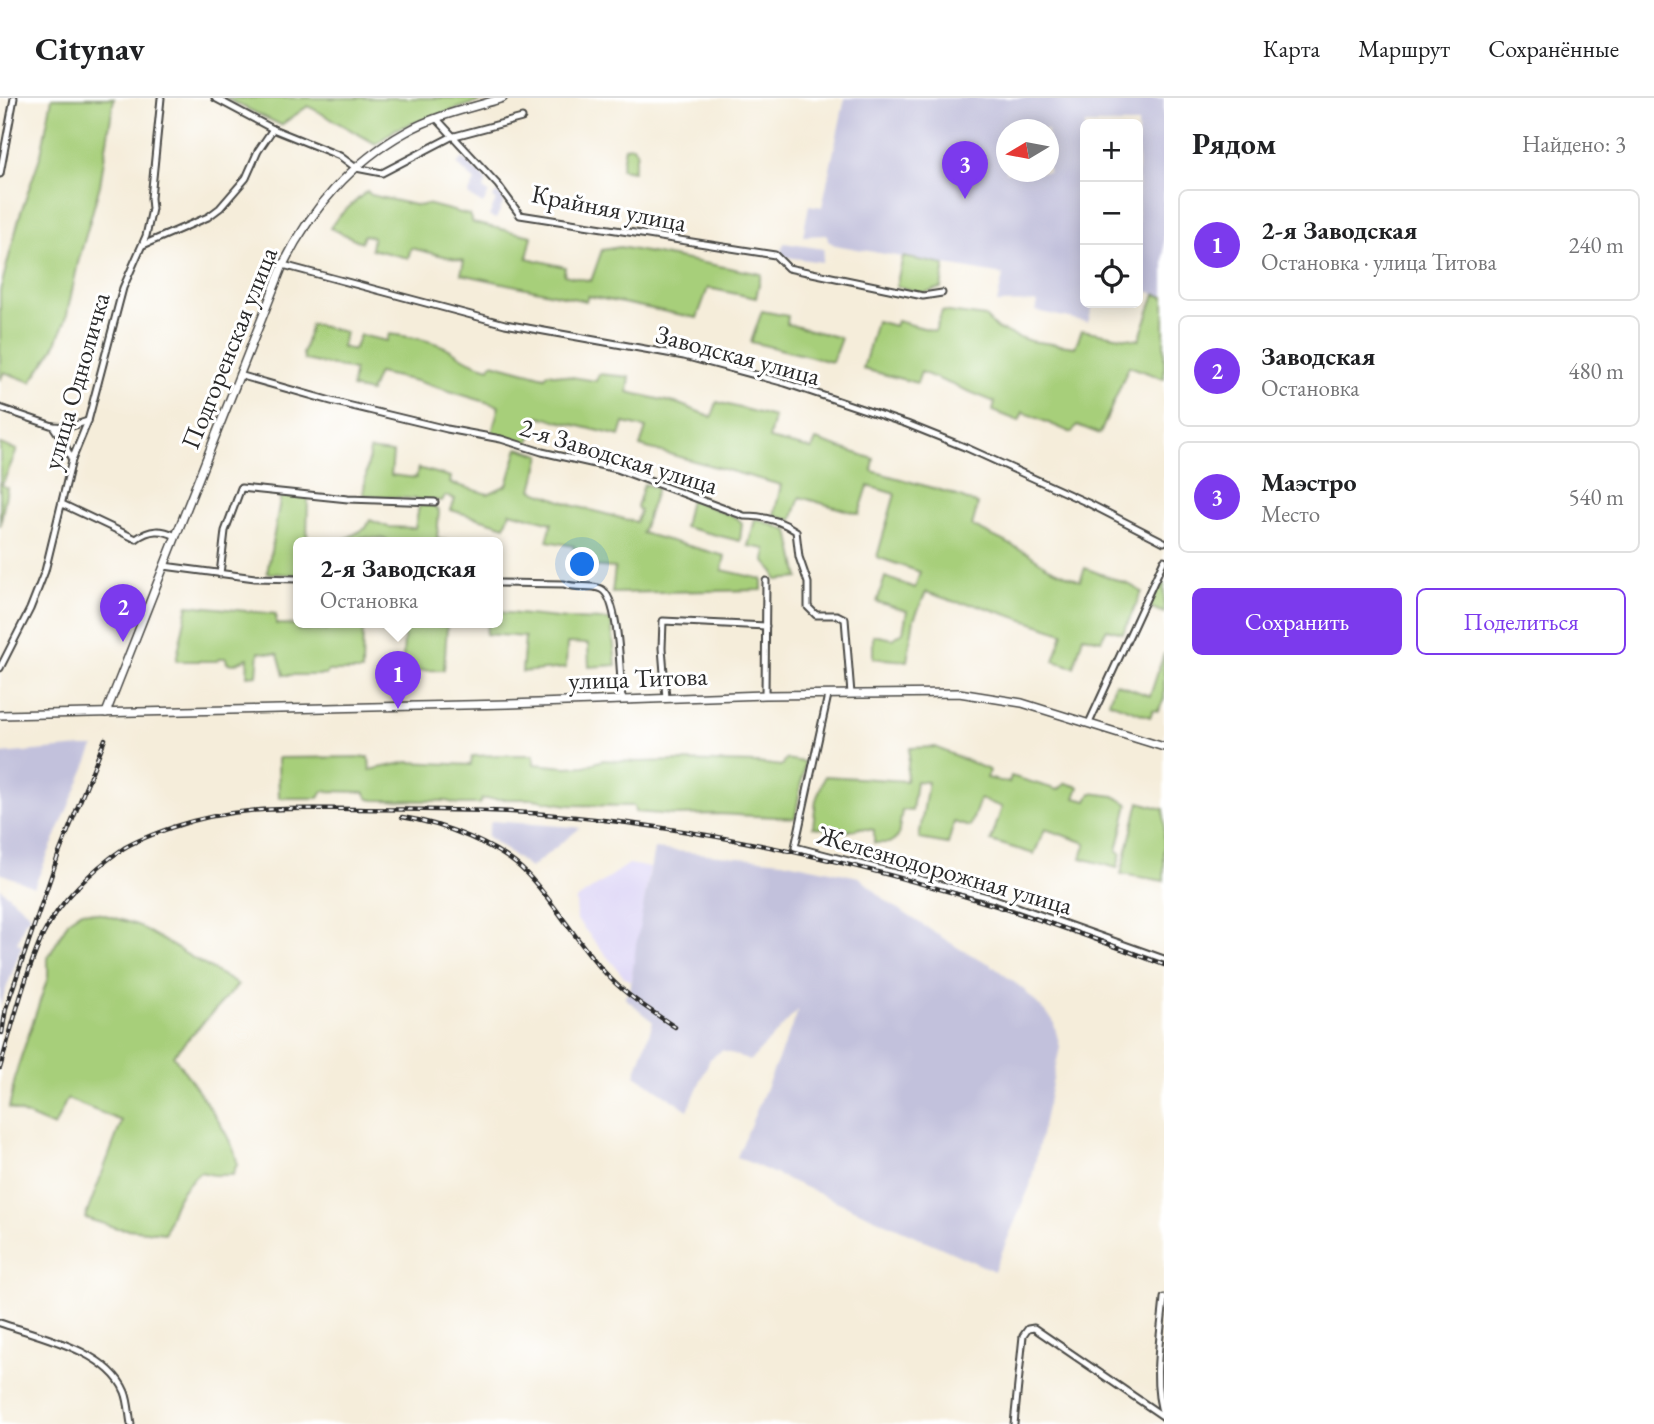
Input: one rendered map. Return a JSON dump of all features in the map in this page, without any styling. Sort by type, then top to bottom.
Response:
[{"type":"main road","name":"Подгоренская улица","points":[[106,713],[283,265],[309,218],[356,168],[406,132],[503,98]]},
{"type":"main road","name":"улица Титова","points":[[0,715],[509,704],[765,695],[972,695],[1022,704],[1164,747]]},
{"type":"street","points":[[0,174],[14,98]]},
{"type":"street","name":"улица Одноличка","points":[[0,668],[30,609],[45,571],[72,460],[88,421],[123,288],[143,245],[152,209],[161,98]]},
{"type":"street","points":[[215,98],[273,129],[340,156],[356,168],[382,173],[451,137],[522,118]]},
{"type":"street","name":"Крайняя улица","points":[[437,119],[498,185],[520,215],[773,255],[788,268],[923,296],[942,293]]},
{"type":"street","points":[[143,245],[200,221],[220,208],[246,178],[258,151],[273,129]]},
{"type":"street","name":"Заводская улица","points":[[283,265],[505,324],[684,356],[785,383],[907,424],[967,448],[1088,503],[1164,542]]},
{"type":"street","name":"2-я Заводская улица","points":[[239,375],[331,401],[501,439],[541,452],[617,469],[744,516],[758,516],[787,524],[796,531],[799,557],[808,583],[808,607],[816,615],[837,615],[845,619],[851,694]]},
{"type":"street","points":[[0,408],[53,426],[69,427],[88,421]]},
{"type":"street","points":[[53,426],[72,460]]},
{"type":"street","points":[[220,574],[225,531],[241,488],[348,499],[435,502]]},
{"type":"street","points":[[62,504],[136,539],[144,533],[161,529],[176,536]]},
{"type":"street","points":[[1089,723],[1164,560]]},
{"type":"street","points":[[164,566],[255,578],[293,579]]},
{"type":"street","points":[[765,695],[766,580]]},
{"type":"street","points":[[503,583],[599,587],[607,593],[615,622],[622,698]]},
{"type":"street","points":[[666,698],[663,621],[765,626]]},
{"type":"street","name":"Железнодорожная улица","points":[[828,695],[795,848],[996,899],[1164,959]]},
{"type":"street","points":[[1164,1298],[1158,1385],[1158,1403],[1164,1417]]},
{"type":"street","points":[[0,1323],[68,1346],[107,1367],[126,1393],[131,1424]]},
{"type":"street","points":[[1014,1424],[1023,1336],[1028,1329],[1034,1328],[1164,1417]]},
{"type":"shaded area","points":[[845,98],[1164,98],[1164,296],[1143,290],[1143,119],[1080,119],[1080,308],[1092,308],[1088,322],[1036,311],[1038,302],[997,303],[1003,275],[835,245],[828,241],[827,235],[803,236],[809,205],[822,207]]},
{"type":"shaded area","points":[[463,158],[487,181],[483,189],[489,193],[483,204],[468,195],[475,181],[457,164]]},
{"type":"shaded area","points":[[496,192],[505,199],[496,219],[489,216],[496,200],[493,198]]},
{"type":"shaded area","points":[[784,243],[824,249],[822,262],[780,256]]},
{"type":"shaded area","points":[[94,747],[34,887],[0,873],[0,754]]},
{"type":"shaded area","points":[[491,821],[580,828],[530,868],[487,836]]},
{"type":"shaded area","points":[[654,849],[782,861],[859,877],[889,903],[960,949],[990,964],[1023,989],[1053,1020],[1060,1047],[1030,1186],[994,1271],[737,1157],[799,1009],[750,1061],[722,1050],[710,1059],[688,1110],[635,1075],[653,1022],[624,997],[630,991]]},
{"type":"shaded area","points":[[629,864],[650,868],[631,981],[624,977],[577,920],[576,900]]},
{"type":"shaded area","points":[[0,888],[31,915],[25,921],[17,943],[22,945],[0,1006]]},
{"type":"green space","points":[[52,98],[114,98],[100,185],[78,263],[66,319],[54,348],[31,382],[4,372],[0,380],[0,291],[20,215],[41,154]]},
{"type":"green space","points":[[225,98],[490,98],[396,129],[376,144],[308,106],[281,125]]},
{"type":"green space","points":[[633,146],[637,152],[633,171],[621,169],[625,147]]},
{"type":"green space","points":[[367,191],[371,195],[419,206],[427,204],[469,215],[473,223],[532,236],[527,258],[565,267],[564,275],[591,281],[602,250],[620,247],[761,274],[756,298],[708,288],[697,318],[588,296],[586,301],[461,274],[464,261],[411,248],[408,258],[371,249],[373,237],[364,235],[361,242],[330,228],[338,217]]},
{"type":"green space","points":[[903,257],[945,265],[941,288],[923,293],[896,286]]},
{"type":"green space","points":[[1155,294],[1164,297],[1164,379],[1129,366],[1100,434],[1077,425],[1072,433],[1023,412],[1019,421],[993,411],[995,402],[921,372],[917,383],[863,369],[876,321],[895,326],[897,321],[935,331],[942,311],[985,317],[997,329],[1030,341],[1075,347],[1082,330],[1139,340]]},
{"type":"green space","points":[[762,311],[788,316],[787,324],[841,338],[832,362],[751,342]]},
{"type":"green space","points":[[311,324],[345,332],[342,347],[354,350],[360,335],[387,341],[389,334],[404,336],[442,346],[473,363],[489,368],[492,363],[545,377],[548,373],[596,381],[599,374],[630,377],[628,392],[679,404],[712,417],[717,402],[774,417],[769,439],[812,449],[816,440],[874,459],[872,471],[947,492],[978,504],[972,526],[1028,553],[1046,566],[1080,581],[1085,568],[1142,592],[1123,633],[1107,629],[1101,640],[1083,636],[1074,667],[1054,661],[1063,633],[978,605],[955,602],[926,592],[914,619],[907,661],[873,658],[873,635],[893,639],[903,632],[907,611],[877,602],[885,577],[915,588],[920,572],[877,557],[895,494],[868,486],[859,514],[800,497],[792,520],[774,516],[781,485],[640,446],[646,428],[624,423],[620,436],[538,416],[529,443],[492,433],[499,406],[416,381],[378,373],[370,392],[352,388],[354,370],[304,360],[303,353]]},
{"type":"green space","points":[[0,444],[17,450],[2,485],[7,488],[0,526]]},
{"type":"green space","points":[[518,448],[541,455],[532,490],[575,506],[636,522],[640,511],[637,507],[644,484],[657,488],[642,533],[725,556],[722,570],[762,579],[762,590],[612,593],[615,568],[590,566],[590,561],[573,562],[574,546],[547,541],[552,523],[510,512],[505,526],[451,510],[455,499],[445,496],[442,501],[363,495],[370,450],[393,453],[391,475],[416,478],[418,468],[451,477],[450,483],[488,494],[507,485]]},
{"type":"green space","points":[[281,495],[308,497],[307,537],[293,537],[293,575],[267,573]]},
{"type":"green space","points":[[690,499],[737,518],[742,523],[740,541],[684,527]]},
{"type":"green space","points":[[431,505],[439,511],[437,537],[349,537],[366,528],[370,520],[388,527],[415,528],[419,506]]},
{"type":"green space","points":[[755,520],[789,531],[799,578],[776,580],[774,572],[765,562],[766,549],[748,546]]},
{"type":"green space","points":[[1160,583],[1164,584],[1164,613],[1149,607]]},
{"type":"green space","points":[[188,605],[276,614],[276,624],[293,625],[293,628],[298,630],[363,628],[362,671],[328,671],[326,675],[284,675],[278,654],[259,652],[257,675],[247,676],[248,658],[234,664],[227,663],[226,658],[216,661],[176,661]]},
{"type":"green space","points":[[503,613],[611,620],[616,665],[589,667],[588,644],[567,643],[566,668],[522,672],[525,637],[486,634],[487,628],[503,628]]},
{"type":"green space","points":[[405,628],[447,628],[444,670],[402,671]]},
{"type":"green space","points":[[1164,653],[1164,699],[1158,711],[1153,710],[1150,717],[1109,702],[1115,683],[1150,696]]},
{"type":"green space","points":[[935,747],[989,770],[987,778],[1009,783],[1011,776],[1058,790],[1066,783],[1079,787],[1075,798],[1087,801],[1091,793],[1114,796],[1128,804],[1117,851],[1121,853],[1117,868],[1081,858],[1086,843],[1045,829],[1034,854],[991,841],[1002,807],[980,799],[970,827],[954,822],[948,844],[919,839],[928,782],[916,781],[912,811],[902,810],[898,837],[889,843],[874,843],[874,830],[859,828],[846,832],[813,827],[816,800],[825,776],[906,781],[910,748]]},
{"type":"green space","points":[[534,755],[534,764],[566,767],[585,766],[603,760],[756,763],[782,766],[786,759],[805,762],[795,818],[675,815],[635,812],[634,806],[568,805],[533,799],[482,799],[480,804],[374,800],[369,799],[364,792],[323,791],[319,798],[279,798],[278,758],[369,757],[370,770],[408,762],[471,765],[472,756]]},
{"type":"green space","points":[[1139,802],[1164,809],[1164,881],[1121,874]]},
{"type":"green space","points":[[82,911],[137,925],[238,985],[173,1055],[221,1125],[235,1154],[237,1165],[233,1175],[200,1172],[192,1179],[177,1200],[165,1233],[117,1228],[85,1218],[122,1121],[67,1099],[54,1127],[9,1108],[17,1069],[48,977],[48,958],[69,920]]},
{"type":"railway","points":[[2,1033],[6,1008],[58,856],[105,739]]},
{"type":"railway","points":[[0,1068],[36,951],[50,922],[78,886],[112,856],[136,842],[197,820],[242,812],[310,809],[521,812],[624,822],[703,834],[782,849],[937,888],[1014,911],[1164,965]]},
{"type":"railway","points":[[402,817],[452,830],[486,845],[515,863],[549,899],[611,979],[634,999],[675,1027]]},
{"type":"place","name":"Маэстро","points":[[965,199]]},
{"type":"place","name":"Заводская","points":[[123,642]]},
{"type":"place","name":"2-я Заводская","points":[[398,709]]}]
